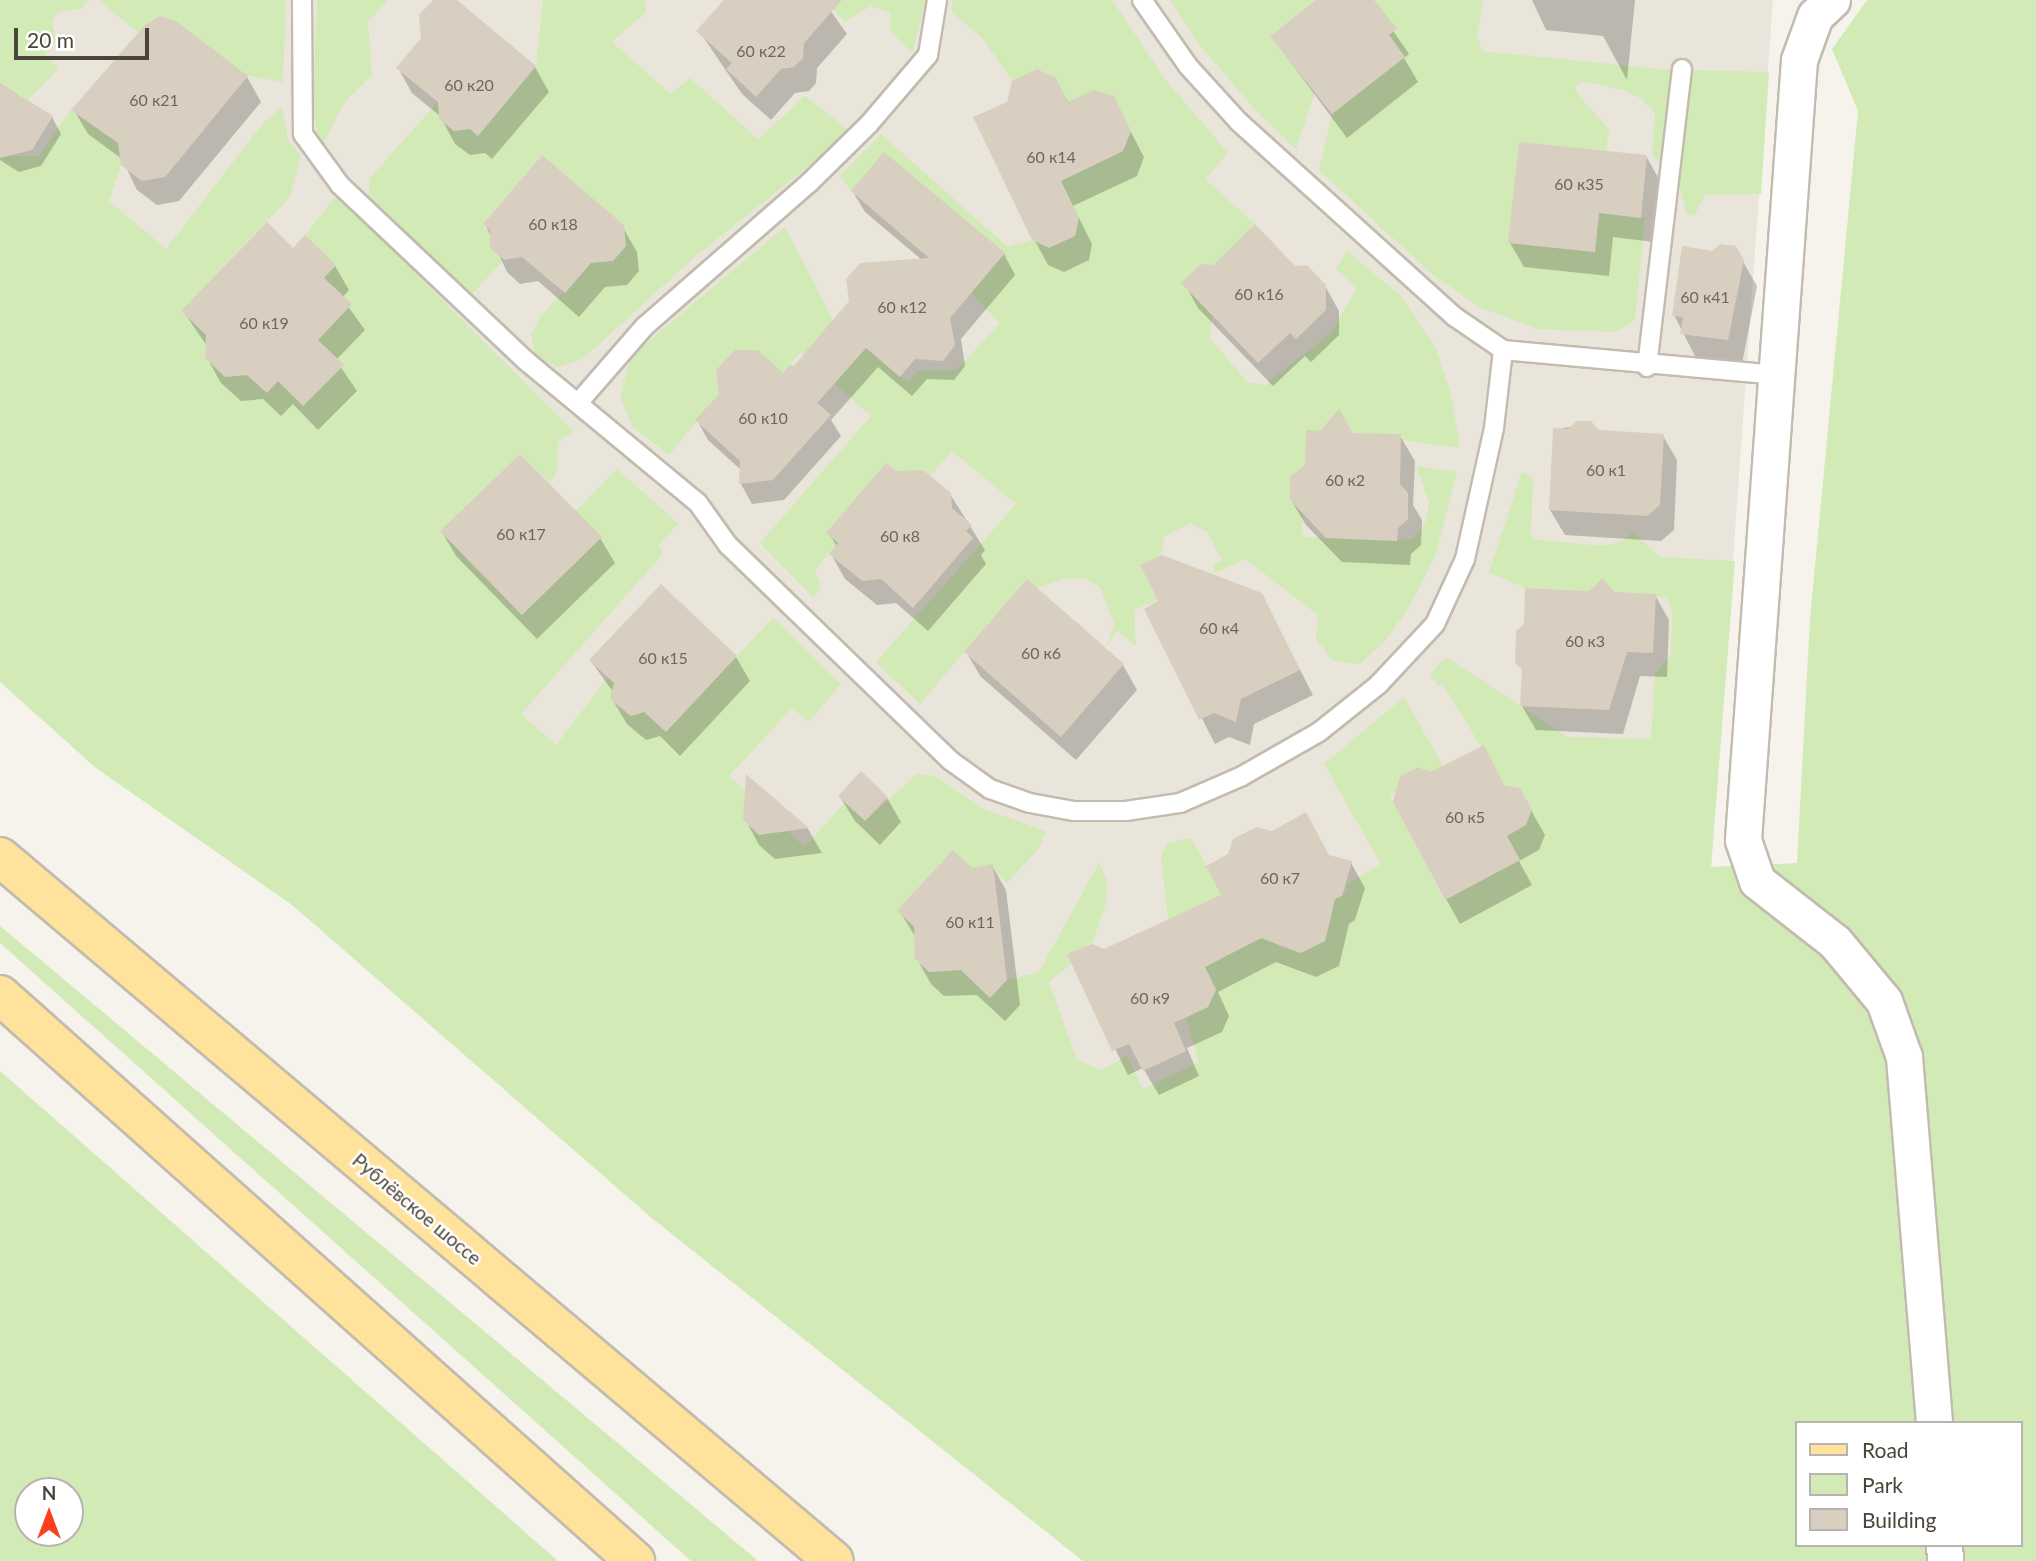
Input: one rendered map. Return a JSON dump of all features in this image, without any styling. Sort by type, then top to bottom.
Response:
[{"type":"main road","name":"Рублёвское шоссе","points":[[0,857],[834,1561]]},
{"type":"main road","points":[[0,995],[635,1561]]},
{"type":"street","points":[[1832,0],[1815,16],[1799,60],[1743,840],[1757,881],[1835,942],[1884,1001],[1904,1057],[1934,1421]]},
{"type":"lane","points":[[302,0],[303,134],[340,185],[404,248],[578,403],[698,503],[728,545],[951,761],[990,789],[1030,803],[1074,811],[1126,811],[1180,803],[1242,776],[1319,732],[1378,685],[1435,624],[1465,559],[1479,503],[1503,350]]},
{"type":"lane","points":[[578,403],[645,326],[809,183],[869,124],[928,55],[937,0]]},
{"type":"lane","points":[[1142,0],[1188,66],[1240,122],[1455,317],[1503,350],[1647,367],[1777,375]]},
{"type":"lane","points":[[1647,367],[1682,69]]},
{"type":"shaded area","points":[[0,0],[1773,0],[1711,867],[1095,1243],[0,326]]},
{"type":"green space","points":[[0,0],[89,0],[81,9],[58,12],[52,21],[56,39],[45,54],[58,69],[28,100],[19,94],[0,99]]},
{"type":"green space","points":[[98,0],[286,0],[283,82],[248,76],[176,21],[160,16],[139,33]]},
{"type":"green space","points":[[317,0],[388,0],[368,22],[372,75],[345,102],[320,149],[313,110]]},
{"type":"green space","points":[[543,0],[646,0],[646,12],[612,42],[671,94],[690,78],[758,139],[805,96],[851,132],[696,256],[584,358],[558,367],[535,356],[531,334],[540,317],[624,225],[542,155],[483,223],[504,260],[470,296],[368,198],[370,178],[438,102],[439,120],[454,131],[470,129],[478,136],[536,66]]},
{"type":"green space","points":[[825,0],[926,0],[912,53],[890,31],[890,12],[871,6],[845,22]]},
{"type":"green space","points":[[952,0],[1112,0],[1164,78],[1228,153],[1205,179],[1255,224],[1213,265],[1201,264],[1212,315],[1210,338],[1247,382],[1265,385],[1332,332],[1357,288],[1336,269],[1347,251],[1400,295],[1435,346],[1451,394],[1460,448],[1401,440],[1394,434],[1353,433],[1346,421],[1330,420],[1320,431],[1306,431],[1305,465],[1290,477],[1290,500],[1303,513],[1302,537],[1390,540],[1413,539],[1426,521],[1429,502],[1416,466],[1457,472],[1436,554],[1411,604],[1387,639],[1360,664],[1333,661],[1316,639],[1318,615],[1245,559],[1216,573],[1212,565],[1222,560],[1207,532],[1190,523],[1164,537],[1161,555],[1140,565],[1154,594],[1166,597],[1134,610],[1136,646],[1117,631],[1106,648],[1114,624],[1100,587],[1085,579],[1066,578],[1037,588],[970,645],[920,704],[876,662],[1016,504],[952,451],[930,476],[923,470],[909,471],[838,543],[815,570],[821,588],[813,597],[760,543],[871,416],[800,353],[783,373],[716,370],[719,394],[669,455],[633,427],[620,397],[631,356],[785,227],[833,320],[908,383],[918,370],[957,370],[1000,323],[971,293],[1004,254],[884,153],[851,191],[840,176],[881,134],[1008,247],[1032,240],[1050,248],[1061,181],[1123,151],[1131,131],[1114,96],[1093,90],[1068,102],[1056,78],[1037,69],[1012,81],[983,39],[951,11]]},
{"type":"green space","points":[[1170,0],[1316,0],[1270,36],[1315,93],[1296,149],[1255,110],[1199,44]]},
{"type":"green space","points":[[1374,0],[1483,0],[1477,35],[1482,51],[1660,69],[1769,72],[1761,194],[1705,195],[1695,214],[1687,215],[1679,185],[1652,154],[1655,113],[1642,99],[1623,90],[1583,81],[1575,86],[1579,96],[1609,129],[1606,151],[1519,142],[1509,243],[1595,252],[1599,213],[1645,218],[1635,320],[1615,332],[1538,329],[1479,307],[1433,275],[1319,170],[1332,114],[1405,57],[1389,35]]},
{"type":"green space","points":[[1867,0],[2036,0],[2036,1561],[1083,1561],[653,1219],[292,905],[96,768],[0,682],[0,151],[9,156],[39,156],[71,110],[118,143],[121,165],[109,201],[166,249],[264,122],[282,107],[288,141],[301,155],[290,197],[181,311],[206,335],[205,359],[225,377],[247,375],[266,393],[278,381],[303,406],[343,365],[318,340],[352,304],[324,278],[336,265],[305,235],[337,195],[573,431],[558,442],[557,471],[550,483],[520,454],[440,531],[521,615],[601,538],[576,511],[617,469],[678,523],[659,545],[663,554],[521,714],[556,745],[608,677],[614,683],[610,699],[630,716],[644,712],[666,732],[773,618],[841,684],[809,722],[792,708],[729,776],[745,791],[743,820],[759,835],[788,831],[804,847],[845,803],[865,821],[917,774],[935,776],[983,809],[1046,831],[1039,848],[1007,883],[987,865],[975,871],[953,850],[897,909],[922,934],[915,959],[929,972],[946,971],[954,964],[985,993],[995,992],[1007,980],[1039,972],[1099,863],[1107,879],[1106,903],[1092,944],[1077,950],[1071,964],[1049,982],[1077,1060],[1102,1070],[1127,1056],[1143,1089],[1199,1062],[1186,1018],[1208,1007],[1216,990],[1209,974],[1191,969],[1168,919],[1161,856],[1168,843],[1191,838],[1249,945],[1269,934],[1277,946],[1301,953],[1325,941],[1332,917],[1327,903],[1348,892],[1345,885],[1381,864],[1324,764],[1404,697],[1443,766],[1430,773],[1418,767],[1400,776],[1396,791],[1390,795],[1444,900],[1520,860],[1507,836],[1532,808],[1520,788],[1504,785],[1443,684],[1438,686],[1430,674],[1446,657],[1568,737],[1651,739],[1655,673],[1671,655],[1672,610],[1667,598],[1614,592],[1608,585],[1595,585],[1589,591],[1525,588],[1489,572],[1522,472],[1533,478],[1531,539],[1602,546],[1623,541],[1633,532],[1660,557],[1735,561],[1711,867],[1797,863],[1810,619],[1858,111],[1832,49]]},
{"type":"green space","points":[[0,926],[758,1561],[691,1561],[0,943]]},
{"type":"green space","points":[[0,1071],[558,1561],[0,1561]]},
{"type":"building","points":[[433,0],[457,0],[536,66],[478,136],[470,129],[454,131],[439,119],[438,102],[396,68],[421,38],[419,15]]},
{"type":"building","points":[[724,0],[842,0],[804,43],[803,58],[794,67],[781,69],[756,97],[726,69],[732,63],[696,31]]},
{"type":"building","points":[[1316,0],[1374,0],[1397,29],[1389,35],[1405,57],[1332,114],[1270,36]]},
{"type":"building","points":[[160,16],[176,21],[248,76],[165,177],[142,181],[121,165],[118,143],[71,110],[145,25]]},
{"type":"building","points":[[1037,69],[1056,78],[1068,102],[1093,90],[1114,96],[1131,131],[1123,151],[1061,181],[1079,218],[1075,236],[1049,248],[1032,240],[973,117],[1007,102],[1012,81]]},
{"type":"building","points":[[0,83],[53,116],[32,150],[0,158]]},
{"type":"building","points":[[1519,142],[1647,155],[1641,218],[1599,213],[1595,252],[1508,243]]},
{"type":"building","points":[[884,152],[1005,253],[950,318],[955,345],[943,361],[915,359],[900,377],[866,348],[817,403],[831,415],[773,480],[739,484],[740,461],[695,420],[719,394],[716,370],[735,350],[758,350],[783,373],[791,364],[794,366],[849,301],[846,279],[860,263],[929,258],[851,191]]},
{"type":"building","points":[[542,155],[624,225],[626,246],[613,261],[591,263],[565,293],[522,257],[504,260],[490,248],[490,230],[483,224]]},
{"type":"building","points":[[267,222],[293,248],[305,235],[336,265],[324,278],[352,304],[318,340],[344,365],[303,406],[278,381],[267,393],[247,375],[225,377],[205,358],[206,335],[181,311]]},
{"type":"building","points":[[1255,224],[1295,266],[1307,265],[1326,285],[1326,310],[1296,339],[1290,333],[1258,363],[1181,283],[1201,264],[1213,265]]},
{"type":"building","points":[[1720,244],[1736,246],[1744,260],[1728,340],[1680,334],[1683,317],[1672,316],[1682,246],[1712,251]]},
{"type":"building","points":[[1339,409],[1353,433],[1401,434],[1400,484],[1408,493],[1408,519],[1398,528],[1397,541],[1326,538],[1290,500],[1290,477],[1305,465],[1306,430],[1320,431]]},
{"type":"building","points":[[1577,421],[1591,421],[1599,430],[1664,434],[1660,505],[1647,516],[1549,510],[1553,428],[1568,429]]},
{"type":"building","points":[[520,454],[602,537],[522,615],[440,531]]},
{"type":"building","points":[[886,463],[896,471],[923,470],[951,493],[952,508],[972,525],[966,531],[973,538],[913,608],[881,579],[862,581],[829,554],[838,543],[826,533]]},
{"type":"building","points":[[1162,555],[1262,593],[1300,670],[1241,699],[1236,722],[1214,713],[1199,720],[1144,609],[1158,601],[1140,565]]},
{"type":"building","points":[[1603,578],[1614,592],[1656,594],[1653,653],[1627,652],[1609,710],[1520,706],[1522,670],[1515,662],[1516,631],[1524,624],[1525,588],[1589,591]]},
{"type":"building","points":[[1027,579],[1124,664],[1061,737],[964,652]]},
{"type":"building","points":[[661,584],[737,656],[666,732],[644,712],[631,716],[610,699],[614,683],[589,660]]},
{"type":"building","points":[[1484,745],[1504,785],[1520,788],[1532,809],[1526,825],[1507,836],[1520,860],[1445,900],[1393,802],[1400,776],[1418,767],[1430,772]]},
{"type":"building","points":[[861,771],[888,797],[865,821],[838,796]]},
{"type":"building","points":[[746,774],[809,828],[759,835],[743,820]]},
{"type":"building","points":[[1306,812],[1329,855],[1352,861],[1342,896],[1335,899],[1325,941],[1301,953],[1261,938],[1205,967],[1216,990],[1208,1007],[1174,1023],[1186,1051],[1143,1071],[1129,1044],[1112,1051],[1067,954],[1092,944],[1104,949],[1221,895],[1206,866],[1228,854],[1233,839],[1257,827],[1272,831]]},
{"type":"building","points":[[953,850],[972,868],[993,864],[1007,980],[990,998],[961,970],[929,972],[915,959],[914,927],[897,910]]}]
